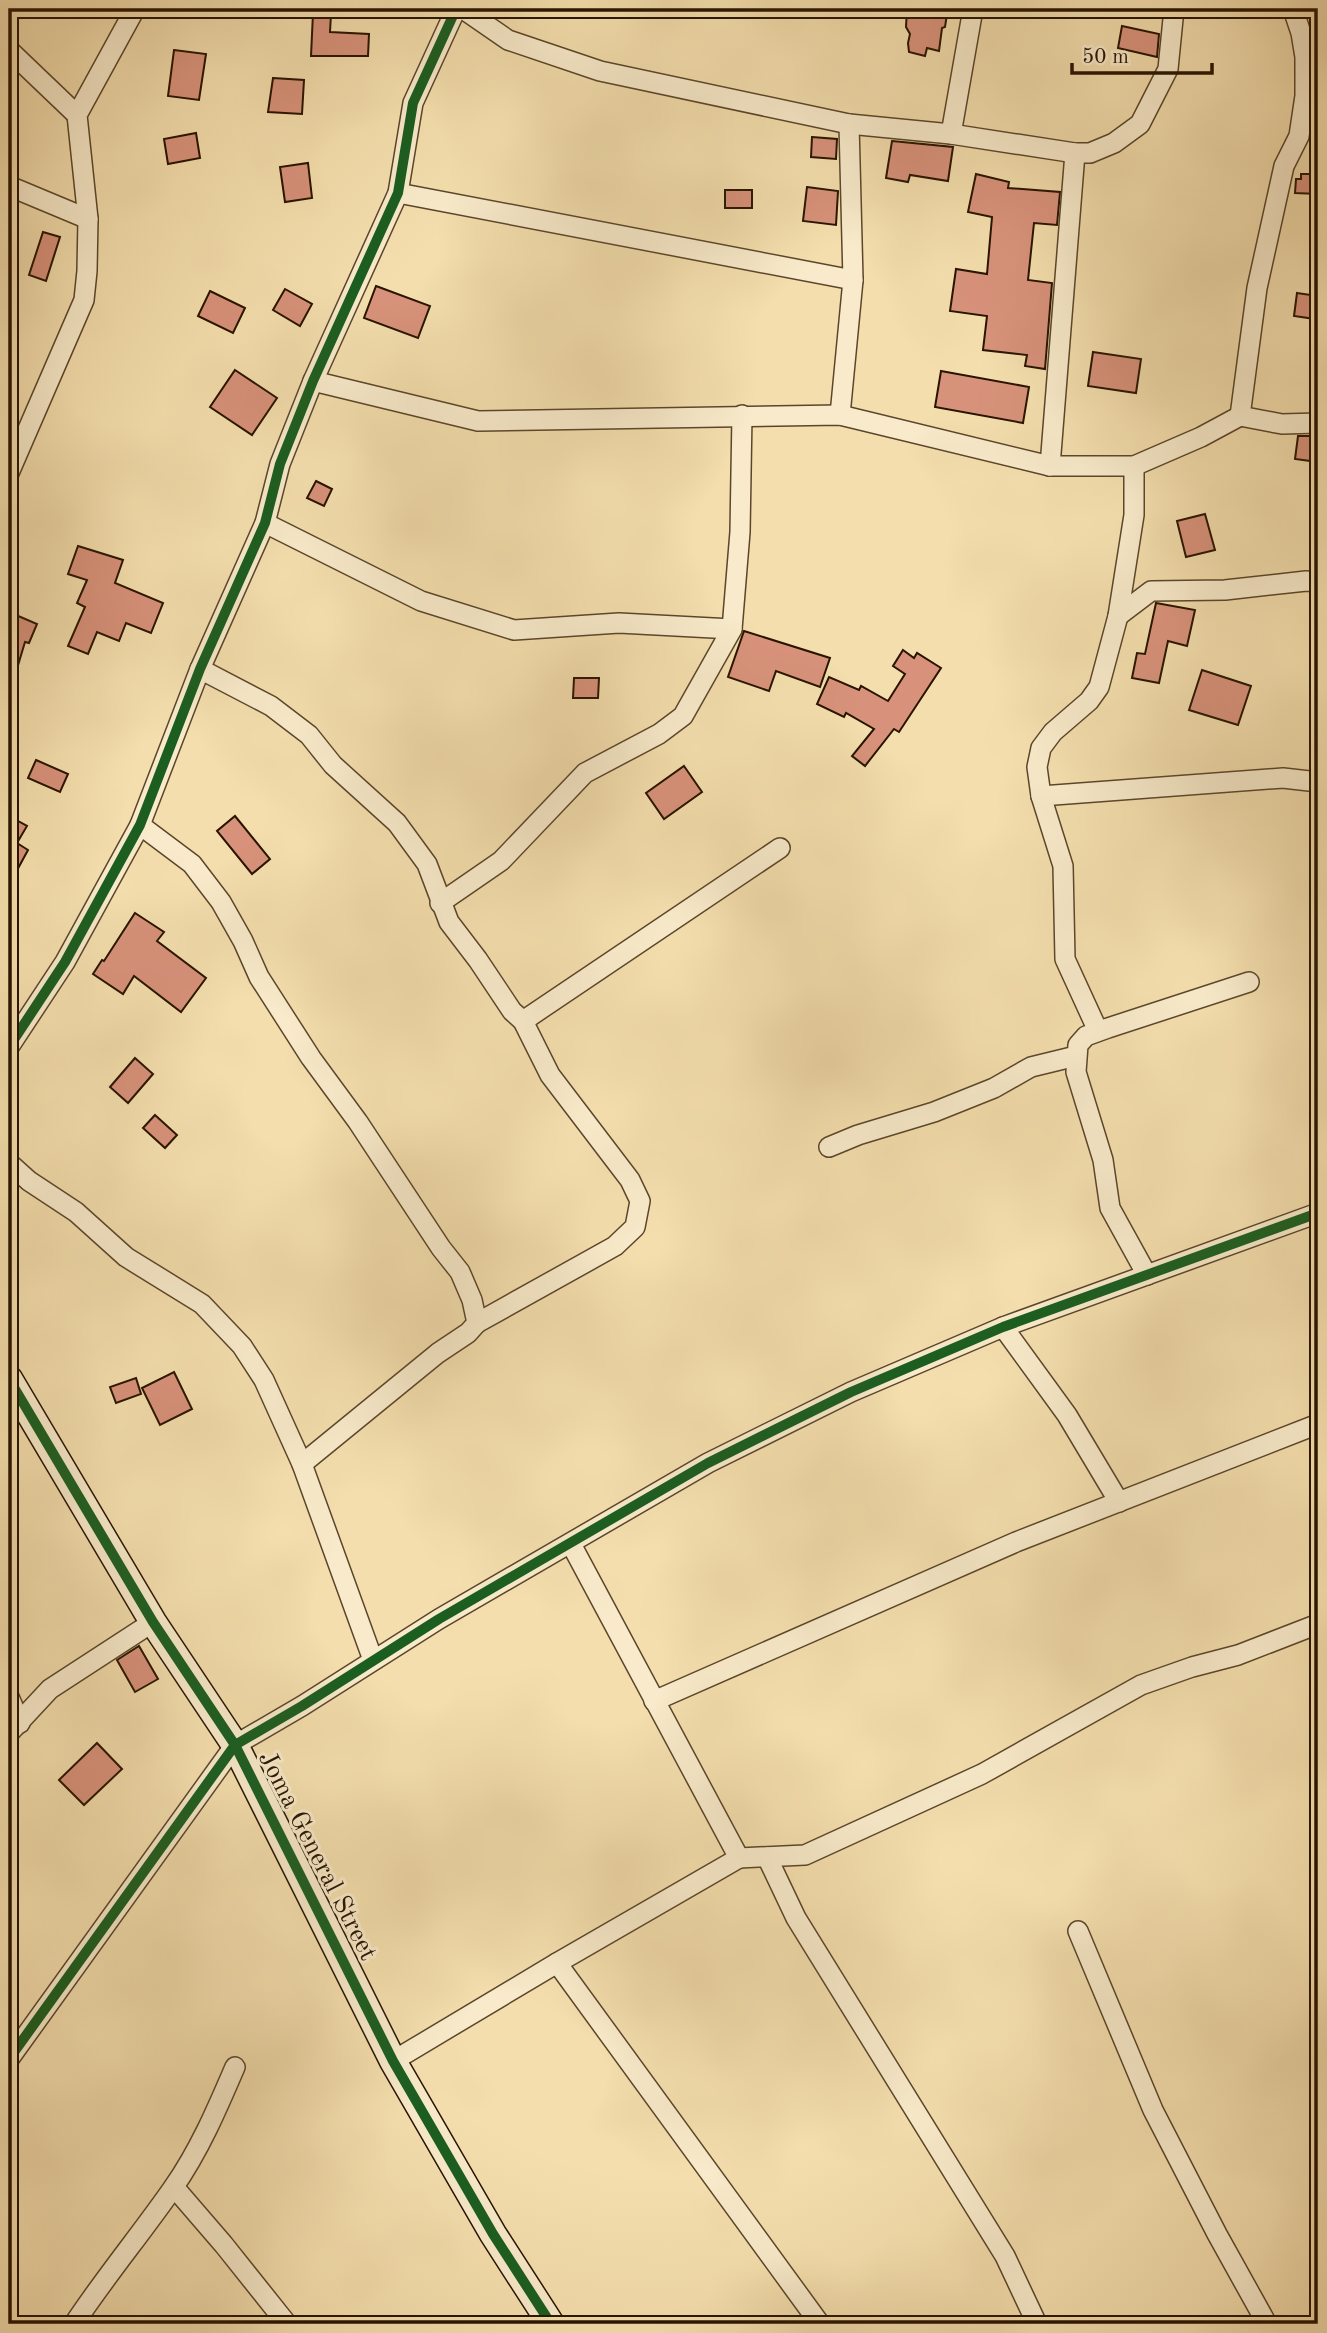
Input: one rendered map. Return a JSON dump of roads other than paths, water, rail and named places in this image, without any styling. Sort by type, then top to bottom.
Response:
[{"type":"street","points":[[9,473],[84,300],[88,219],[77,114],[135,9]]},
{"type":"street","points":[[9,1047],[65,962],[140,825],[200,669],[265,523],[280,464],[313,381],[398,193],[413,103],[456,9]]},
{"type":"street","points":[[463,9],[508,40],[600,71],[849,124],[951,134],[1075,153],[1090,153],[1114,144],[1140,124],[1168,69],[1174,9]]},
{"type":"street","points":[[951,134],[972,9]]},
{"type":"street","points":[[1240,416],[1257,288],[1284,166],[1299,136],[1305,96],[1305,57],[1293,9]]},
{"type":"street","points":[[9,50],[77,114]]},
{"type":"street","points":[[840,415],[853,280],[849,124]]},
{"type":"street","points":[[1050,466],[1075,153]]},
{"type":"street","points":[[9,186],[88,219]]},
{"type":"street","points":[[398,193],[853,280]]},
{"type":"street","points":[[313,381],[478,421],[840,415],[1050,466],[1133,466],[1201,437],[1240,416],[1282,424],[1318,423]]},
{"type":"street","points":[[440,903],[501,862],[584,773],[659,734],[683,716],[732,629],[740,532],[741,415]]},
{"type":"street","points":[[1098,1031],[1065,959],[1063,866],[1041,796],[1037,767],[1041,748],[1053,732],[1089,701],[1099,687],[1118,616],[1134,515],[1133,466]]},
{"type":"street","points":[[265,523],[421,601],[514,630],[619,623],[732,629]]},
{"type":"street","points":[[1118,616],[1151,591],[1226,590],[1306,580],[1318,582]]},
{"type":"street","points":[[200,669],[271,706],[309,735],[333,765],[397,823],[427,864],[449,922],[512,1011],[523,1021],[550,1075],[630,1180],[640,1201],[635,1227],[615,1246],[478,1323],[302,1464]]},
{"type":"street","points":[[1041,796],[1283,778],[1318,782]]},
{"type":"street","points":[[140,825],[192,864],[221,902],[259,977],[311,1058],[460,1272],[478,1323]]},
{"type":"street","points":[[523,1021],[780,848]]},
{"type":"street","points":[[1147,1275],[1110,1208],[1103,1160],[1079,1081],[1076,1056],[1079,1045],[1086,1036],[1098,1031],[1249,982]]},
{"type":"street","points":[[829,1147],[858,1135],[934,1112],[994,1088],[1031,1067],[1076,1056]]},
{"type":"street","points":[[9,1163],[29,1181],[76,1212],[126,1257],[202,1304],[242,1346],[264,1380],[302,1464],[373,1660]]},
{"type":"street","points":[[9,2059],[235,1745],[439,1619],[708,1462],[850,1392],[1003,1327],[1318,1213]]},
{"type":"street","points":[[1003,1327],[1067,1415],[1119,1502]]},
{"type":"street","name":"Joma General Street","points":[[9,1379],[153,1622],[235,1745],[393,2061],[493,2234],[551,2324]]},
{"type":"street","points":[[654,1701],[1016,1542],[1318,1424]]},
{"type":"street","points":[[571,1544],[739,1858]]},
{"type":"street","points":[[14,1728],[50,1689],[153,1622]]},
{"type":"street","points":[[393,2061],[739,1858],[804,1855],[982,1774],[1141,1685],[1192,1667],[1238,1655],[1318,1623]]},
{"type":"street","points":[[9,1697],[14,1728]]},
{"type":"street","points":[[767,1857],[796,1918],[1005,2256],[1037,2324]]},
{"type":"street","points":[[1078,1931],[1153,2110],[1267,2324]]},
{"type":"street","points":[[557,1963],[820,2324]]},
{"type":"street","points":[[74,2324],[174,2187],[200,2144],[235,2067]]},
{"type":"street","points":[[174,2187],[287,2324]]}]
